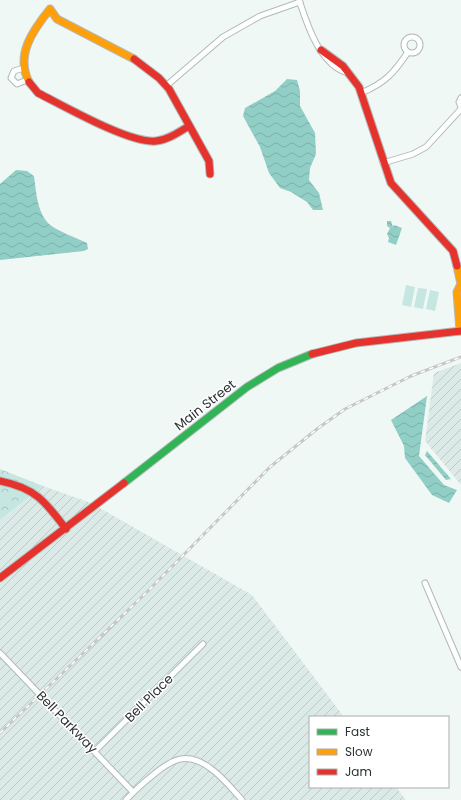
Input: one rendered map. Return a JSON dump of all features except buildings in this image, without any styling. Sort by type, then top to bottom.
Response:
[{"type":"street","points":[[166,86],[210,47],[229,33],[260,16],[300,1],[308,26],[321,50],[343,66],[359,87],[387,176],[395,189],[453,251],[459,269],[461,284],[457,292],[460,331]]},
{"type":"street","points":[[189,126],[161,142],[146,142],[130,138],[38,93],[27,80],[24,68],[24,54],[28,40],[50,9],[58,19],[136,62],[166,86],[189,126],[209,161],[210,174]]},
{"type":"street","points":[[361,93],[386,80],[396,70],[408,52]]},
{"type":"street","points":[[24,68],[14,71],[11,78],[17,84],[27,80]]},
{"type":"street","points":[[383,163],[420,151],[432,141],[461,108],[459,102],[461,98]]},
{"type":"street","name":"Main Street","points":[[0,578],[66,529],[247,387],[274,370],[320,352],[363,343],[460,331]]},
{"type":"street","points":[[0,481],[21,485],[36,492],[66,529]]},
{"type":"street","points":[[425,583],[461,667]]},
{"type":"street","name":"Bell Place","points":[[95,751],[203,644]]},
{"type":"street","name":"Bell Parkway","points":[[0,653],[133,792]]},
{"type":"street","points":[[126,800],[133,792],[165,765],[174,760],[186,758],[196,760],[210,768],[242,800]]},
{"type":"shaded area","points":[[461,363],[461,485],[425,441],[434,373]]},
{"type":"shaded area","points":[[43,486],[91,503],[252,595],[343,716],[309,716],[309,788],[397,788],[406,800],[0,800],[0,520]]},
{"type":"green space","points":[[406,285],[415,287],[411,307],[402,305]]},
{"type":"green space","points":[[418,288],[427,289],[423,309],[414,307]]},
{"type":"green space","points":[[430,290],[439,292],[435,311],[426,309]]},
{"type":"green space","points":[[0,469],[43,486],[0,520]]},
{"type":"water","points":[[287,79],[297,80],[300,91],[300,106],[315,133],[316,154],[310,168],[309,180],[319,193],[323,210],[313,210],[307,202],[291,192],[280,188],[269,173],[260,147],[243,116],[245,108],[275,91]]},
{"type":"water","points":[[16,170],[27,171],[34,176],[39,206],[47,222],[60,231],[87,243],[88,249],[84,251],[0,260],[0,184]]},
{"type":"water","points":[[387,221],[391,221],[393,227],[394,225],[402,228],[396,245],[388,242],[389,238],[387,234],[390,228],[387,226]]},
{"type":"water","points":[[427,396],[419,456],[444,485],[457,490],[449,503],[432,495],[405,458],[404,446],[391,420]]},
{"type":"water","points":[[427,451],[451,479],[446,480],[425,455]]},
{"type":"railway","points":[[0,733],[148,591],[270,467],[317,429],[345,409],[411,376],[461,357]]},
{"type":"traffic: fast","points":[[124,483],[247,387],[278,368],[312,354]]},
{"type":"traffic: slow","points":[[29,82],[25,72],[25,53],[32,34],[50,9],[57,19],[134,59]]},
{"type":"traffic: slow","points":[[457,266],[461,284],[457,292],[460,331]]},
{"type":"traffic: jam","points":[[321,50],[343,66],[359,87],[391,183],[453,251],[457,266]]},
{"type":"traffic: jam","points":[[134,59],[159,78],[169,89],[209,161],[210,174]]},
{"type":"traffic: jam","points":[[29,82],[38,93],[80,115],[130,137],[156,141],[165,139],[189,126]]},
{"type":"traffic: jam","points":[[312,354],[356,343],[461,331]]},
{"type":"traffic: jam","points":[[0,481],[22,488],[38,497],[45,503],[66,529]]},
{"type":"traffic: jam","points":[[0,578],[124,483]]}]
